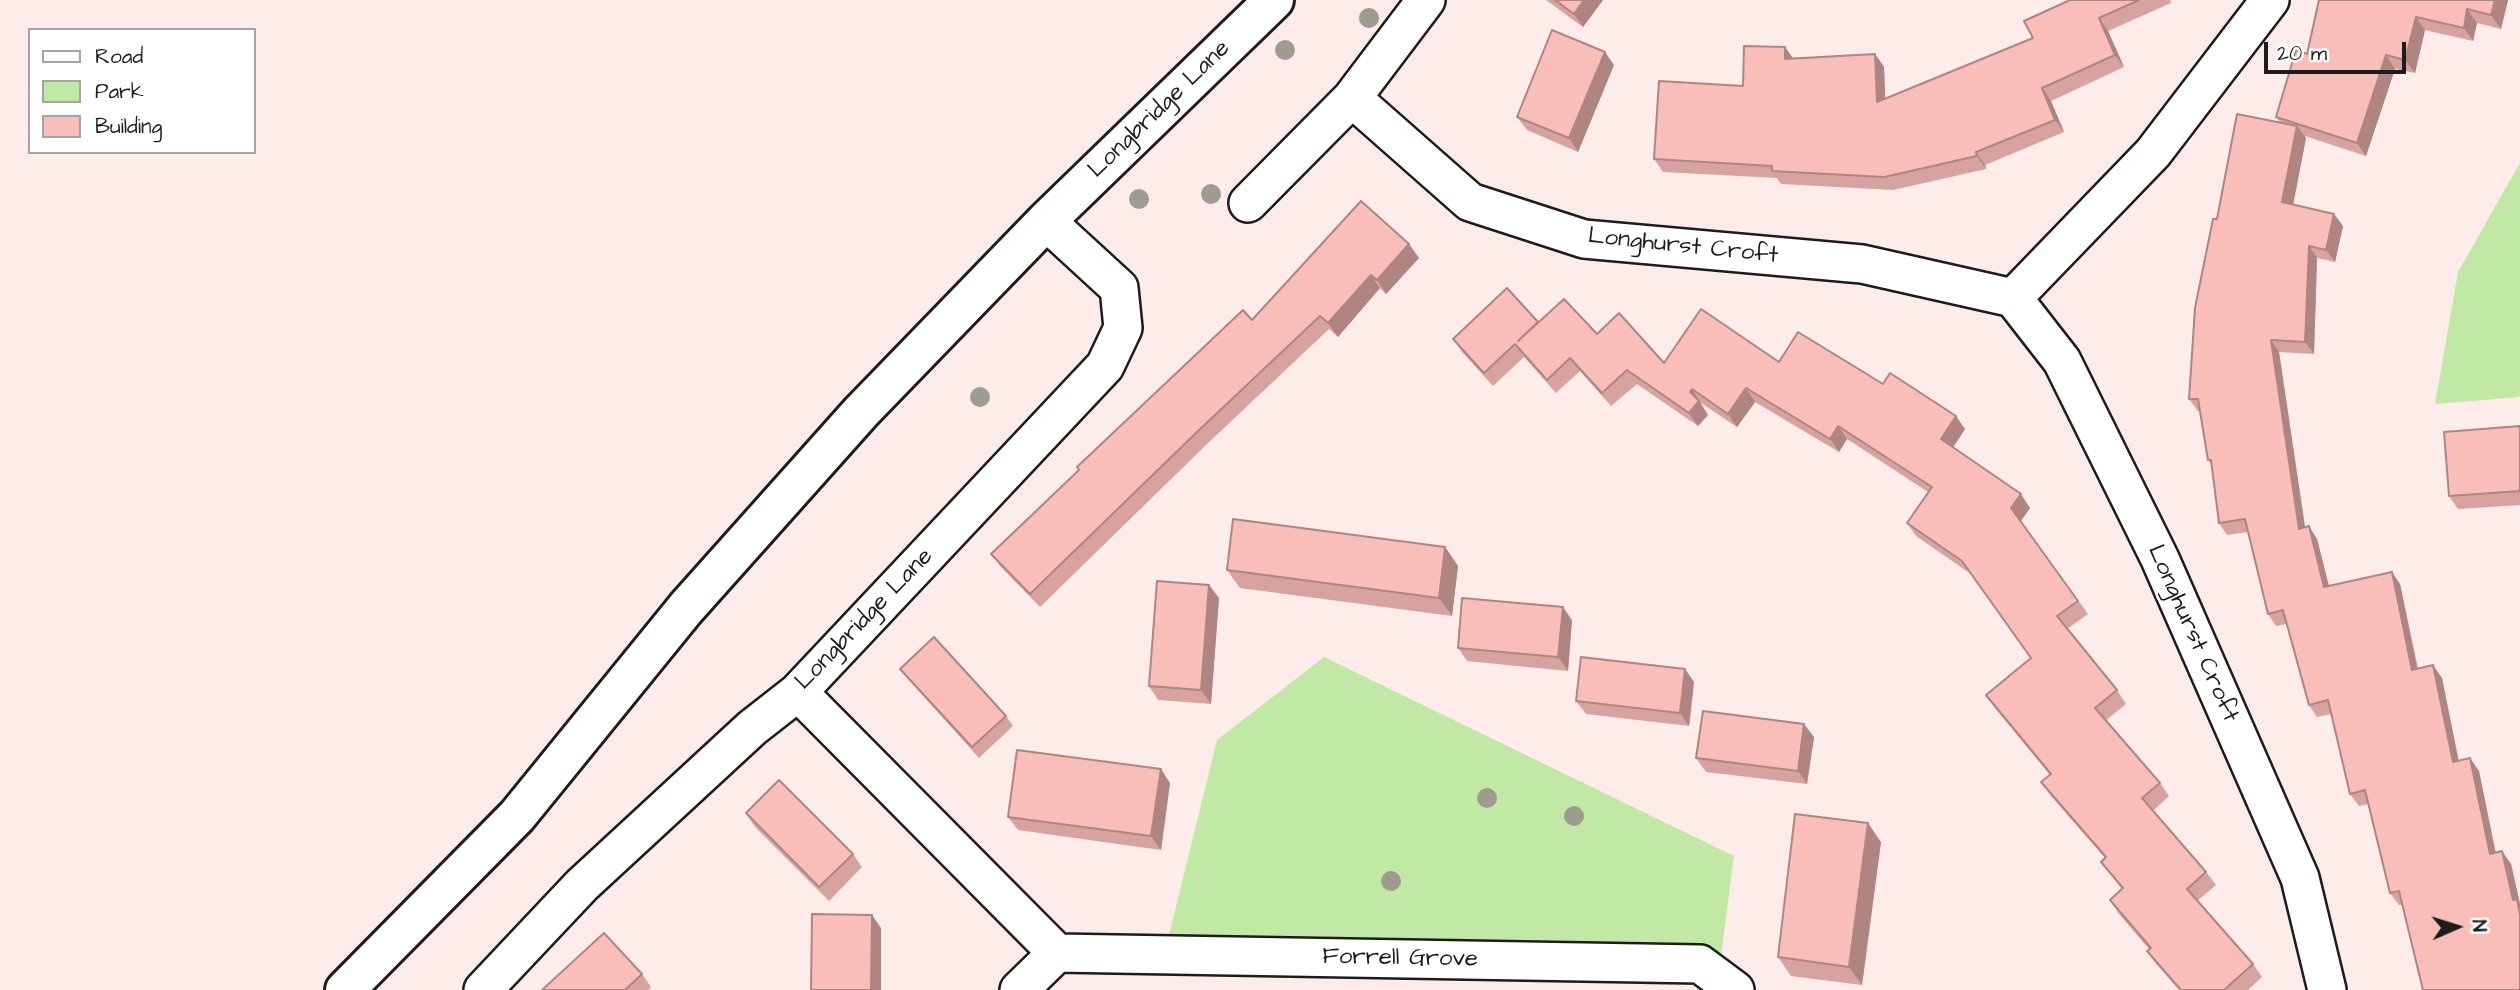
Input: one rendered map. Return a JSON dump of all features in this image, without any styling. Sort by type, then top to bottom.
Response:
[{"type":"main road","name":"Longbridge Lane","points":[[345,990],[517,816],[686,608],[861,412],[1046,220],[1274,0]]},
{"type":"street","points":[[1248,203],[1352,98],[1426,0]]},
{"type":"street","points":[[2013,298],[2154,153],[2270,0]]},
{"type":"street","name":"Longhurst Croft","points":[[1352,98],[1470,202],[1584,239],[1861,264],[2013,298],[2062,361],[2160,559],[2301,878],[2327,990]]},
{"type":"street","name":"Longbridge Lane","points":[[483,990],[582,885],[752,728],[798,692],[1105,366],[1123,328],[1119,288],[1046,220]]},
{"type":"street","points":[[798,692],[1057,953],[1018,990]]},
{"type":"street","name":"Forrell Grove","points":[[1057,953],[1700,964],[1735,990]]},
{"type":"green space","points":[[2520,163],[2520,397],[2435,404],[2458,272]]},
{"type":"green space","points":[[1324,657],[1734,856],[1720,964],[1168,939],[1217,740]]},
{"type":"building","points":[[1555,0],[1584,0],[1574,14]]},
{"type":"building","points":[[2070,0],[2139,0],[2099,18],[2115,55],[2042,88],[2055,120],[1976,152],[1977,156],[1884,177],[1772,171],[1772,166],[1654,159],[1659,81],[1743,86],[1744,46],[1785,47],[1785,59],[1875,54],[1877,102],[2033,38],[2024,21]]},
{"type":"building","points":[[2319,0],[2495,0],[2491,15],[2467,9],[2464,28],[2416,17],[2405,60],[2386,55],[2357,143],[2276,117],[2296,50],[2307,54]]},
{"type":"building","points":[[1552,30],[1605,52],[1569,138],[1517,117]]},
{"type":"building","points":[[2237,114],[2297,126],[2282,202],[2334,214],[2326,250],[2309,246],[2305,342],[2271,340],[2299,529],[2309,526],[2324,587],[2392,572],[2412,670],[2433,665],[2453,762],[2470,758],[2490,854],[2502,851],[2513,900],[2517,899],[2520,915],[2520,990],[2423,990],[2399,891],[2390,893],[2365,790],[2350,794],[2328,700],[2309,705],[2283,610],[2268,614],[2245,519],[2219,523],[2211,460],[2208,460],[2198,399],[2189,399],[2195,308],[2213,219],[2217,219]]},
{"type":"building","points":[[1361,201],[1409,244],[1377,280],[1371,275],[1328,323],[1320,316],[1030,594],[991,554],[1079,470],[1077,467],[1243,310],[1252,320]]},
{"type":"building","points":[[1507,288],[1538,322],[1518,341],[1564,299],[1597,334],[1619,313],[1664,363],[1701,309],[1779,362],[1798,332],[1883,384],[1890,373],[1956,416],[1941,439],[2021,494],[2011,508],[2078,601],[2057,616],[2117,690],[2095,708],[2160,783],[2142,798],[2206,872],[2187,889],[2253,964],[2224,990],[2181,990],[2147,951],[2151,948],[2110,900],[2123,888],[2101,862],[2106,857],[2041,782],[2051,774],[1986,695],[2031,658],[1962,561],[1907,523],[1932,487],[1838,426],[1830,439],[1746,388],[1728,414],[1692,389],[1690,392],[1699,401],[1689,413],[1627,370],[1602,393],[1570,358],[1547,380],[1515,344],[1484,373],[1453,339]]},
{"type":"building","points":[[2520,426],[2520,491],[2449,496],[2444,432]]},
{"type":"building","points":[[1233,519],[1445,547],[1439,598],[1227,570]]},
{"type":"building","points":[[1157,581],[1209,585],[1201,690],[1149,686]]},
{"type":"building","points":[[1462,598],[1563,607],[1558,657],[1458,648]]},
{"type":"building","points":[[934,637],[1006,716],[972,747],[900,669]]},
{"type":"building","points":[[1581,657],[1685,669],[1680,713],[1576,701]]},
{"type":"building","points":[[1703,711],[1804,724],[1798,771],[1696,758]]},
{"type":"building","points":[[1017,750],[1161,769],[1151,836],[1008,817]]},
{"type":"building","points":[[779,780],[853,854],[819,887],[746,813]]},
{"type":"building","points":[[1795,814],[1868,823],[1849,967],[1778,957]]},
{"type":"building","points":[[812,914],[872,915],[871,990],[811,990]]},
{"type":"building","points":[[604,933],[642,974],[625,990],[542,990]]}]
